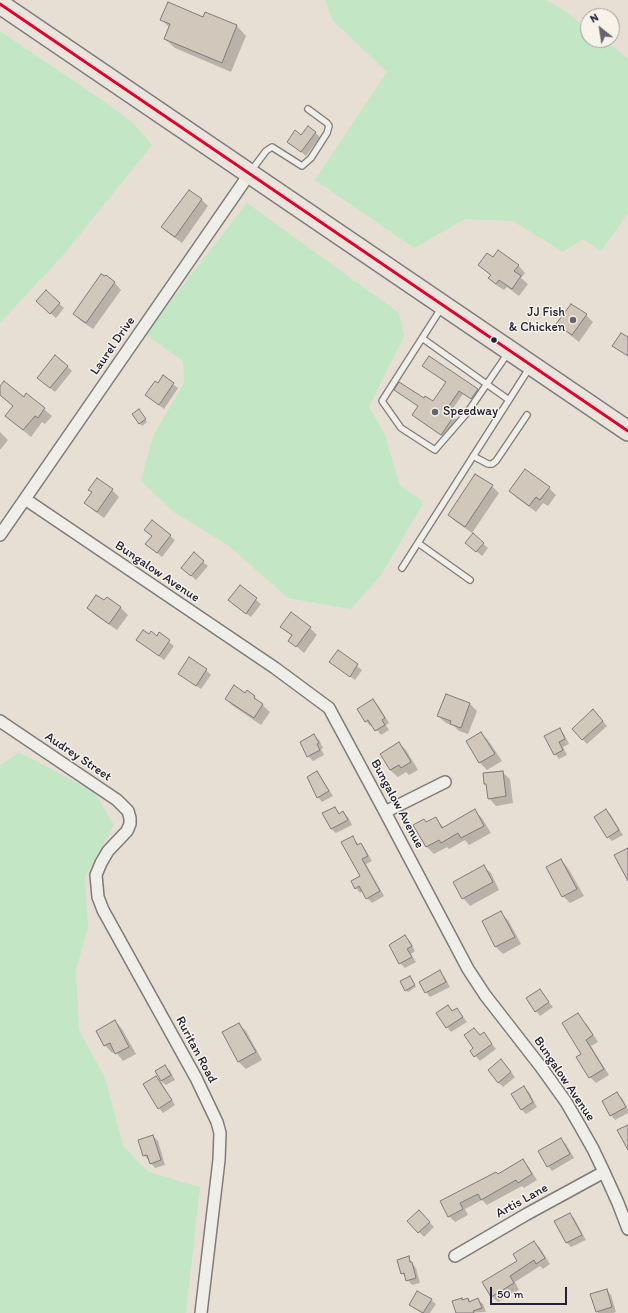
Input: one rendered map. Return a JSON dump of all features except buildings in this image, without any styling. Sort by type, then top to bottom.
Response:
[{"type":"highway","points":[[0,4],[628,431]]},
{"type":"street","name":"Laurel Drive","points":[[0,535],[250,173]]},
{"type":"street","name":"Bungalow Avenue","points":[[25,499],[270,664],[329,708],[468,969],[485,995],[541,1066],[566,1102],[593,1149],[618,1203],[628,1229]]},
{"type":"street","name":"Audrey Street","points":[[0,721],[117,800],[128,811],[130,824]]},
{"type":"street","points":[[385,812],[445,782]]},
{"type":"street","name":"Ruritan Road","points":[[130,824],[127,831],[101,862],[96,875],[98,897],[107,919],[202,1090],[217,1122],[220,1133],[220,1154],[201,1313]]},
{"type":"street","name":"Artis Lane","points":[[455,1256],[604,1172]]},
{"type":"lane","points":[[250,173],[266,151],[272,147],[302,166],[311,158],[328,133],[329,126],[308,109]]},
{"type":"lane","points":[[444,305],[382,401],[401,428],[435,450],[467,413],[509,350]]},
{"type":"lane","points":[[422,338],[509,400]]},
{"type":"lane","points":[[402,568],[531,365]]},
{"type":"lane","points":[[473,456],[488,464],[492,464],[496,461],[527,415]]},
{"type":"lane","points":[[418,543],[470,580]]},
{"type":"green space","points":[[325,0],[545,0],[559,7],[580,23],[580,48],[614,48],[628,58],[628,213],[601,251],[583,239],[563,252],[513,221],[465,219],[414,248],[315,180],[387,72],[333,21]]},
{"type":"green space","points":[[0,31],[132,122],[152,145],[65,253],[0,323]]},
{"type":"green space","points":[[247,203],[399,313],[404,336],[369,407],[385,435],[400,486],[424,502],[381,575],[351,609],[288,598],[229,546],[174,512],[141,481],[153,436],[184,383],[183,361],[145,334]]},
{"type":"green space","points":[[19,752],[94,792],[114,825],[85,877],[88,927],[76,970],[79,1030],[105,1078],[123,1146],[148,1172],[200,1187],[186,1313],[0,1313],[0,766]]},
{"type":"transit line","points":[[0,4],[628,431]]},
{"type":"place","name":"JJ Fish & Chicken","points":[[573,320]]},
{"type":"place","name":"Speedway","points":[[435,412]]}]
